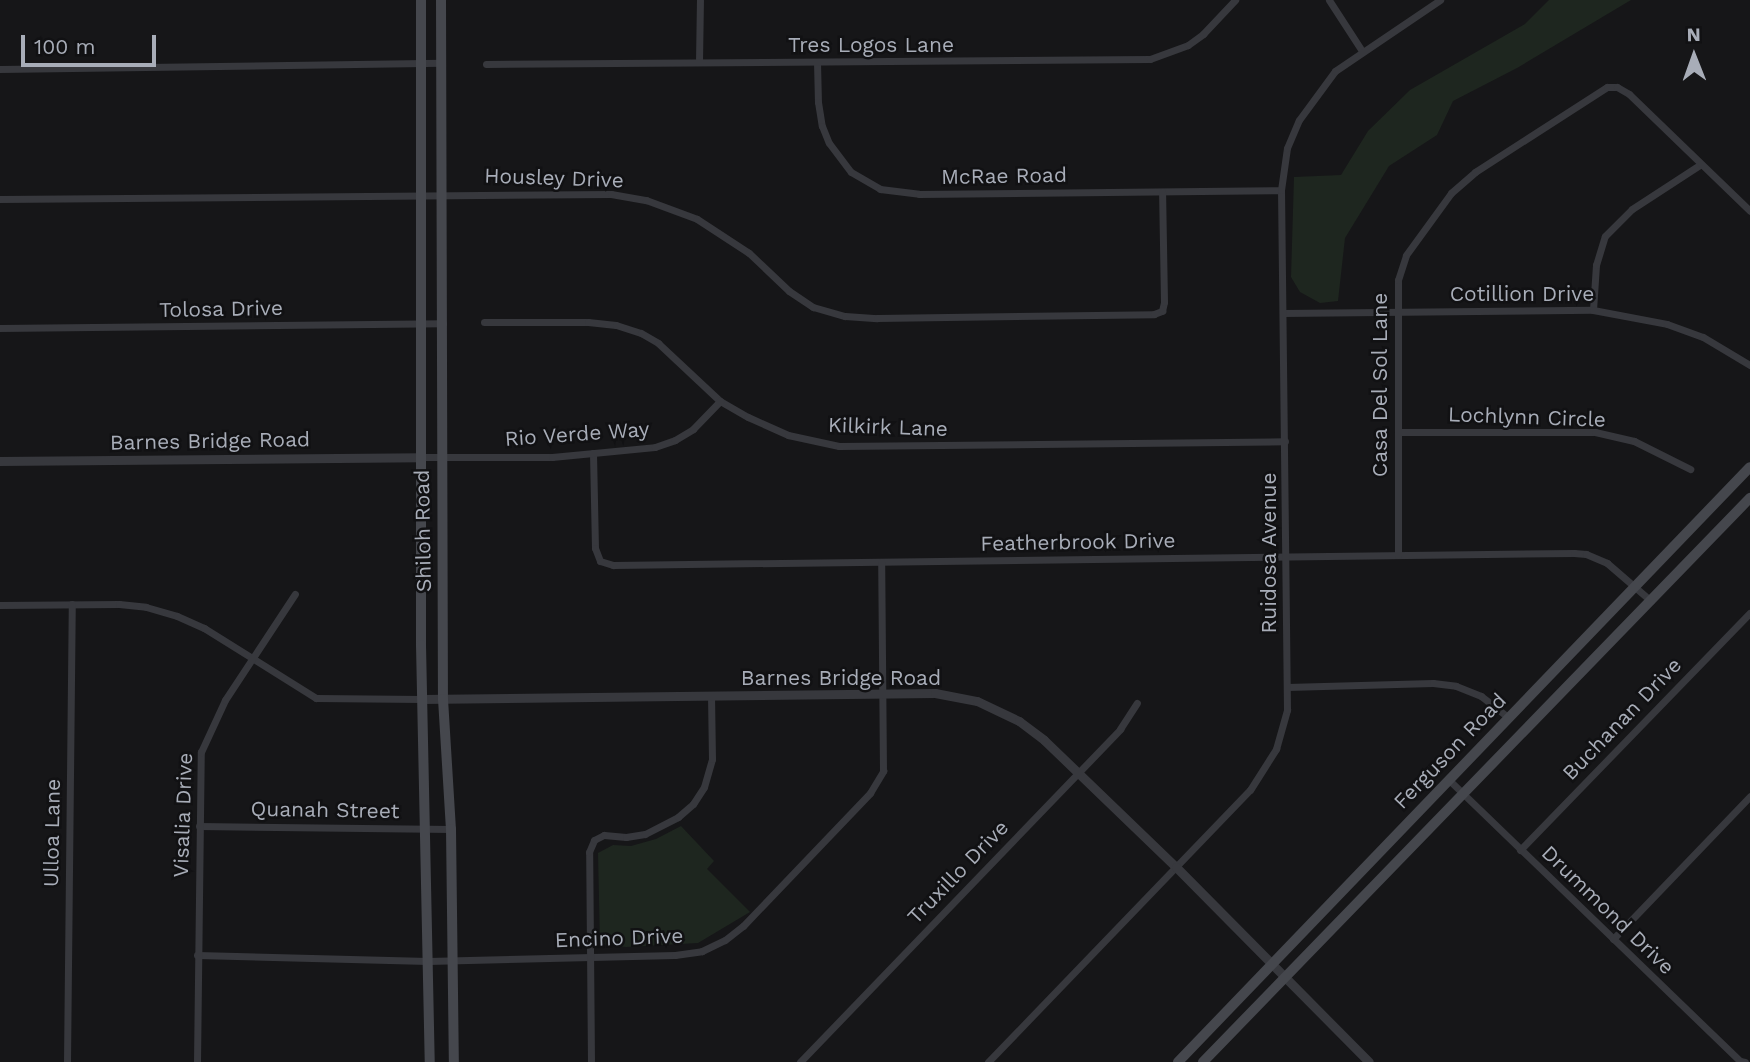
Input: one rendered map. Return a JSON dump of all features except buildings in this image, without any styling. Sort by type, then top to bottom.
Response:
[{"type":"main road","name":"Shiloh Road","points":[[421,0],[422,699],[430,1062]]},
{"type":"main road","name":"Shiloh Road","points":[[441,0],[443,699],[451,829],[454,1062]]},
{"type":"main road","name":"Ferguson Road","points":[[1178,1062],[1750,467]]},
{"type":"main road","name":"Ferguson Road","points":[[1203,1062],[1750,499]]},
{"type":"street","points":[[699,62],[700,0]]},
{"type":"street","name":"Tres Logos Lane","points":[[486,64],[1150,59],[1188,45],[1203,34],[1235,0]]},
{"type":"street","points":[[1329,0],[1362,51]]},
{"type":"street","name":"Ruidosa Avenue","points":[[988,1062],[1266,770],[1284,730],[1287,687],[1281,190],[1287,148],[1299,120],[1335,71],[1440,0]]},
{"type":"street","name":"McRae Road","points":[[817,62],[818,102],[822,126],[829,143],[851,172],[880,189],[919,194],[1281,190]]},
{"type":"street","points":[[0,69],[442,63]]},
{"type":"street","name":"Casa Del Sol Lane","points":[[1398,555],[1398,280],[1406,255],[1451,194],[1475,172],[1607,87],[1625,90],[1750,211]]},
{"type":"street","points":[[1593,310],[1597,265],[1605,236],[1632,209],[1701,164]]},
{"type":"street","name":"Housley Drive","points":[[0,199],[611,194],[676,209],[716,230],[813,307],[845,316],[877,318],[1154,314],[1162,311],[1162,192]]},
{"type":"street","name":"Cotillion Drive","points":[[1283,313],[1593,310],[1667,324],[1703,337],[1750,365]]},
{"type":"street","name":"Kilkirk Lane","points":[[484,322],[588,322],[616,325],[641,333],[658,344],[720,401],[788,435],[852,447],[1285,441]]},
{"type":"street","name":"Tolosa Drive","points":[[0,328],[443,323]]},
{"type":"street","name":"Rio Verde Way","points":[[421,457],[552,457],[655,447],[675,440],[693,429],[720,401]]},
{"type":"street","name":"Lochlynn Circle","points":[[1398,432],[1595,432],[1634,441],[1690,469]]},
{"type":"street","name":"Featherbrook Drive","points":[[593,453],[596,548],[600,561],[613,565],[1586,554],[1607,563],[1651,601]]},
{"type":"street","name":"Barnes Bridge Road","points":[[0,461],[421,457]]},
{"type":"street","name":"Encino Drive","points":[[197,955],[428,961],[675,955],[702,951],[743,926],[877,785],[884,759],[881,562]]},
{"type":"street","name":"Visalia Drive","points":[[197,1062],[201,752],[218,712],[250,659],[295,594]]},
{"type":"street","name":"Ulloa Lane","points":[[67,1062],[72,604]]},
{"type":"street","points":[[0,605],[119,604],[177,616],[204,628],[316,698],[422,699]]},
{"type":"street","name":"Buchanan Drive","points":[[1520,850],[1750,613]]},
{"type":"street","points":[[1287,687],[1433,683],[1456,686],[1481,696],[1509,718]]},
{"type":"street","name":"Barnes Bridge Road","points":[[422,699],[934,693],[977,701],[1018,721],[1078,773],[1176,867],[1369,1062]]},
{"type":"street","points":[[591,1062],[589,852],[594,840],[604,835],[626,837],[645,834],[678,817],[693,804],[704,787],[712,759],[711,695]]},
{"type":"street","name":"Truxillo Drive","points":[[801,1062],[1120,729],[1137,703]]},
{"type":"street","name":"Drummond Drive","points":[[1449,780],[1612,939],[1745,1062]]},
{"type":"street","points":[[1612,939],[1750,796]]},
{"type":"street","name":"Quanah Street","points":[[199,826],[451,829]]},
{"type":"shaded area","points":[[1549,0],[1631,0],[1517,68],[1453,101],[1437,135],[1389,166],[1345,238],[1338,301],[1320,303],[1300,292],[1291,277],[1294,177],[1341,175],[1368,131],[1410,90],[1525,24]]},
{"type":"shaded area","points":[[681,826],[714,861],[707,869],[750,912],[698,943],[626,947],[600,944],[598,853],[613,845],[631,846],[656,839]]}]
